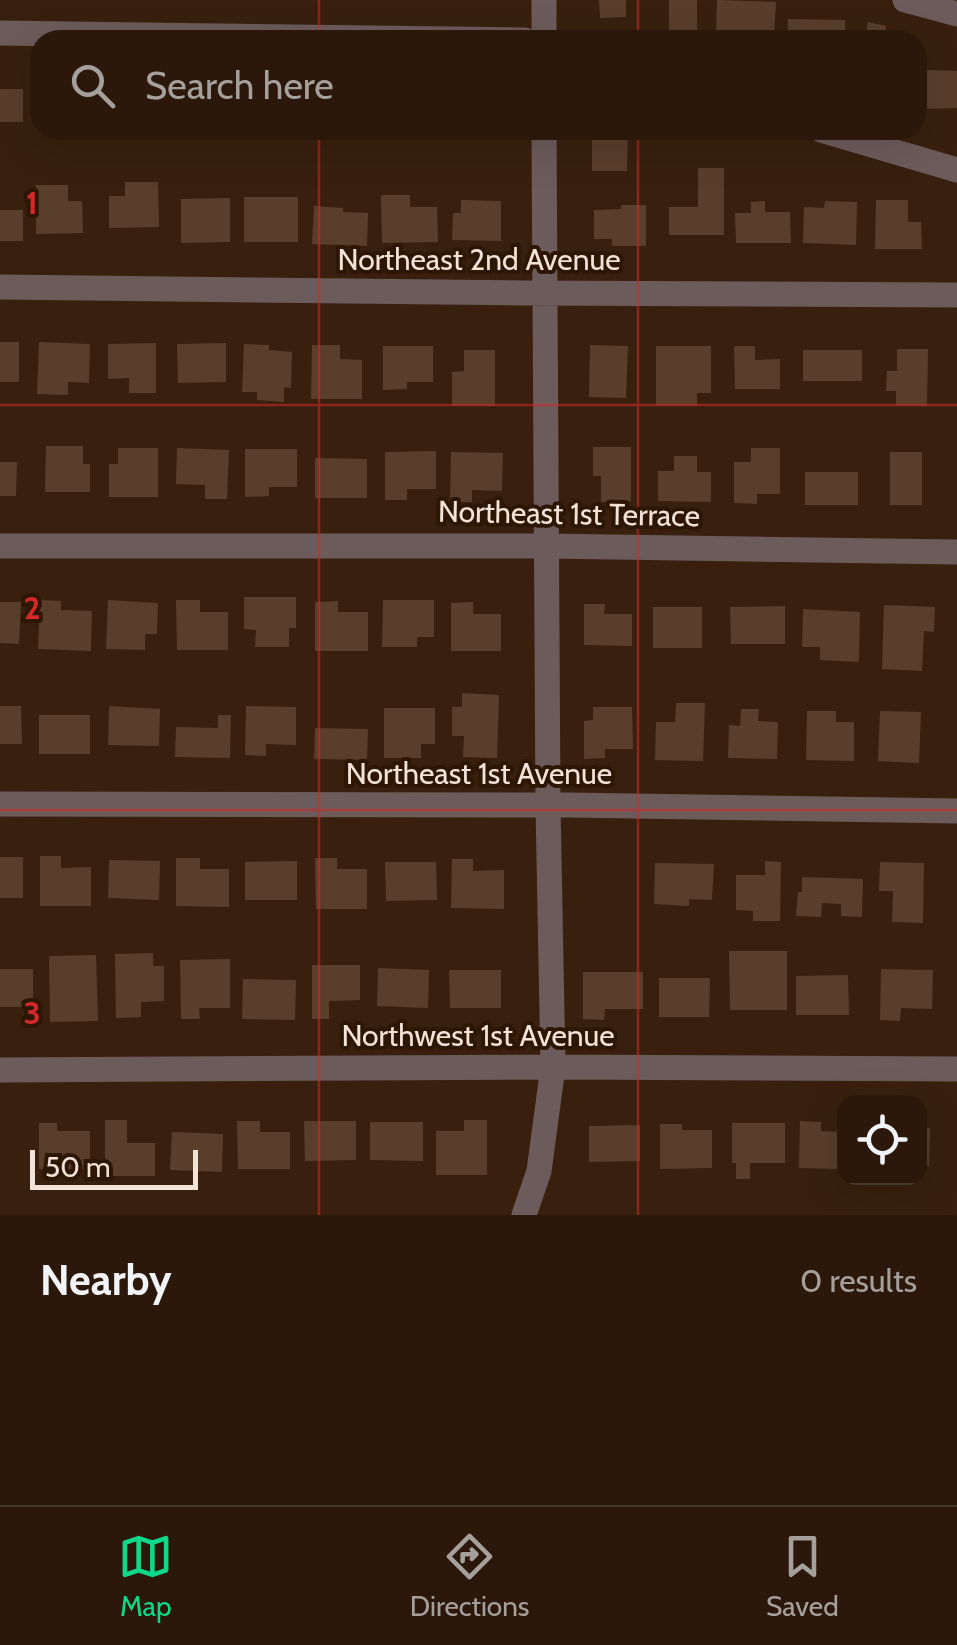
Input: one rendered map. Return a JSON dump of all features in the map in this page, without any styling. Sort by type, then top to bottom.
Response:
[{"type":"street","points":[[544,0],[544,30]]},
{"type":"street","points":[[905,0],[957,14]]},
{"type":"street","points":[[0,33],[30,33]]},
{"type":"street","points":[[524,1215],[539,1171],[554,1067],[548,805],[544,140]]},
{"type":"street","points":[[855,140],[957,170]]},
{"type":"street","name":"Northeast 2nd Avenue","points":[[0,288],[957,295]]},
{"type":"street","name":"Northeast 1st Terrace","points":[[0,546],[546,546],[957,552]]},
{"type":"street","name":"Northeast 1st Avenue","points":[[0,804],[548,805],[957,812]]},
{"type":"street","name":"Northwest 1st Avenue","points":[[0,1070],[957,1069]]},
{"type":"building","points":[[599,0],[626,0],[626,17],[600,18]]},
{"type":"building","points":[[669,0],[697,0],[697,30],[669,30]]},
{"type":"building","points":[[717,0],[776,2],[774,30],[716,30]]},
{"type":"building","points":[[788,19],[845,20],[845,30],[787,30]]},
{"type":"building","points":[[868,22],[886,26],[885,30],[867,30]]},
{"type":"building","points":[[927,70],[957,71],[957,108],[927,109]]},
{"type":"building","points":[[0,89],[23,89],[23,122],[0,122]]},
{"type":"building","points":[[592,140],[628,140],[627,171],[592,171]]},
{"type":"building","points":[[698,168],[724,168],[724,235],[669,235],[669,207],[698,207]]},
{"type":"building","points":[[125,182],[158,182],[159,227],[109,228],[109,196],[125,196]]},
{"type":"building","points":[[36,185],[68,185],[68,201],[82,201],[83,233],[36,234]]},
{"type":"building","points":[[381,195],[410,195],[410,207],[437,207],[438,242],[382,243]]},
{"type":"building","points":[[244,197],[298,197],[298,242],[244,242]]},
{"type":"building","points":[[230,198],[230,242],[181,243],[181,199]]},
{"type":"building","points":[[461,200],[501,201],[501,241],[452,240],[453,213],[461,213]]},
{"type":"building","points":[[876,200],[908,200],[908,222],[921,222],[922,249],[875,249]]},
{"type":"building","points":[[765,201],[765,212],[790,212],[791,243],[736,243],[735,213],[751,213],[751,202]]},
{"type":"building","points":[[825,201],[857,202],[856,245],[803,243],[804,207],[824,208]]},
{"type":"building","points":[[621,205],[646,205],[646,246],[612,246],[612,239],[594,239],[594,210],[621,209]]},
{"type":"building","points":[[314,206],[368,213],[367,246],[312,244]]},
{"type":"building","points":[[0,210],[23,210],[23,241],[0,241]]},
{"type":"building","points":[[0,342],[19,342],[19,382],[0,382]]},
{"type":"building","points":[[39,342],[90,344],[89,383],[68,382],[68,395],[37,394]]},
{"type":"building","points":[[156,343],[156,393],[129,393],[129,378],[108,379],[108,344]]},
{"type":"building","points":[[226,343],[226,382],[178,383],[177,344]]},
{"type":"building","points":[[244,344],[269,345],[269,350],[292,352],[291,388],[284,387],[284,402],[257,400],[257,392],[242,392]]},
{"type":"building","points":[[312,345],[340,345],[340,359],[362,360],[362,399],[311,399]]},
{"type":"building","points":[[590,345],[628,346],[626,398],[589,397]]},
{"type":"building","points":[[383,346],[433,346],[433,382],[407,382],[407,389],[383,390]]},
{"type":"building","points":[[656,346],[711,346],[711,393],[697,393],[697,406],[656,406]]},
{"type":"building","points":[[734,346],[755,346],[755,360],[780,359],[780,389],[735,389]]},
{"type":"building","points":[[897,349],[928,349],[927,406],[896,406],[896,391],[886,391],[887,371],[897,371]]},
{"type":"building","points":[[464,350],[495,350],[495,406],[452,406],[452,372],[464,371]]},
{"type":"building","points":[[803,350],[862,350],[862,381],[803,381]]},
{"type":"building","points":[[46,446],[83,446],[83,464],[90,464],[90,492],[45,492]]},
{"type":"building","points":[[593,447],[631,447],[631,501],[601,502],[601,476],[593,476]]},
{"type":"building","points":[[118,448],[158,448],[158,497],[109,497],[109,464],[118,464]]},
{"type":"building","points":[[177,448],[229,450],[227,499],[205,499],[205,485],[176,484]]},
{"type":"building","points":[[751,448],[780,448],[780,494],[757,494],[757,504],[734,503],[734,462],[751,462]]},
{"type":"building","points":[[245,449],[297,449],[297,487],[269,487],[269,496],[245,497]]},
{"type":"building","points":[[436,451],[436,489],[407,489],[407,500],[385,500],[385,452]]},
{"type":"building","points":[[451,452],[503,453],[502,491],[472,490],[472,502],[450,502]]},
{"type":"building","points":[[890,452],[922,452],[922,505],[890,505]]},
{"type":"building","points":[[674,456],[697,456],[697,472],[711,472],[711,502],[658,501],[658,471],[674,471]]},
{"type":"building","points":[[315,458],[367,459],[367,498],[315,498]]},
{"type":"building","points":[[0,462],[17,462],[16,496],[0,496]]},
{"type":"building","points":[[805,472],[858,472],[858,505],[805,505]]},
{"type":"building","points":[[244,597],[296,597],[296,628],[289,628],[289,647],[255,647],[256,630],[244,629]]},
{"type":"building","points":[[40,600],[61,601],[61,610],[92,611],[91,651],[38,649]]},
{"type":"building","points":[[108,600],[158,603],[157,634],[145,634],[145,650],[106,649]]},
{"type":"building","points":[[176,600],[200,600],[200,612],[228,612],[228,650],[177,650]]},
{"type":"building","points":[[383,600],[434,600],[434,637],[417,637],[417,647],[382,647]]},
{"type":"building","points":[[338,601],[338,612],[368,612],[368,651],[315,651],[315,602]]},
{"type":"building","points":[[0,602],[21,602],[19,644],[0,643]]},
{"type":"building","points":[[473,602],[473,614],[501,614],[501,651],[451,651],[451,603]]},
{"type":"building","points":[[584,604],[605,604],[604,614],[632,614],[632,646],[584,645]]},
{"type":"building","points":[[884,605],[935,607],[934,632],[924,631],[922,671],[882,669]]},
{"type":"building","points":[[785,606],[785,644],[731,644],[730,607]]},
{"type":"building","points":[[653,607],[702,607],[702,648],[653,648]]},
{"type":"building","points":[[803,609],[860,612],[859,662],[820,660],[820,647],[802,647]]},
{"type":"building","points":[[462,693],[499,695],[497,758],[463,757],[464,736],[452,736],[452,707],[462,707]]},
{"type":"building","points":[[676,703],[705,703],[703,761],[655,760],[656,722],[675,722]]},
{"type":"building","points":[[0,706],[21,706],[22,744],[0,744]]},
{"type":"building","points":[[109,706],[160,709],[159,746],[108,745]]},
{"type":"building","points":[[246,706],[296,707],[296,745],[266,744],[266,756],[245,755]]},
{"type":"building","points":[[593,707],[632,707],[633,749],[605,749],[605,758],[584,759],[584,721],[593,720]]},
{"type":"building","points":[[384,708],[435,708],[435,744],[421,744],[421,758],[384,758]]},
{"type":"building","points":[[741,709],[759,709],[758,721],[778,722],[777,759],[728,758],[729,725],[740,726]]},
{"type":"building","points":[[807,711],[836,711],[836,722],[854,722],[854,761],[806,760]]},
{"type":"building","points":[[880,711],[921,712],[919,763],[878,761]]},
{"type":"building","points":[[39,715],[90,715],[90,754],[39,754]]},
{"type":"building","points":[[218,715],[231,715],[230,758],[175,757],[176,727],[218,728]]},
{"type":"building","points":[[315,728],[368,729],[367,760],[314,759]]},
{"type":"building","points":[[40,856],[61,856],[61,868],[91,867],[91,906],[40,906]]},
{"type":"building","points":[[0,857],[23,857],[23,898],[0,898]]},
{"type":"building","points":[[176,858],[200,858],[200,869],[229,869],[229,907],[176,906]]},
{"type":"building","points":[[315,858],[337,858],[337,869],[367,869],[367,909],[316,909]]},
{"type":"building","points":[[452,859],[473,859],[473,871],[504,870],[504,909],[451,908]]},
{"type":"building","points":[[109,860],[160,861],[159,900],[108,898]]},
{"type":"building","points":[[297,861],[297,900],[245,900],[245,862]]},
{"type":"building","points":[[765,861],[781,862],[780,921],[753,921],[753,911],[736,910],[736,875],[765,875]]},
{"type":"building","points":[[385,862],[436,862],[437,900],[386,901]]},
{"type":"building","points":[[880,862],[924,863],[923,923],[892,922],[893,891],[879,891]]},
{"type":"building","points":[[655,863],[714,864],[712,900],[689,899],[689,906],[654,904]]},
{"type":"building","points":[[802,877],[863,879],[862,917],[841,916],[841,904],[822,903],[821,917],[796,916]]},
{"type":"building","points":[[729,951],[787,951],[787,1010],[730,1010]]},
{"type":"building","points":[[153,953],[153,966],[164,966],[164,1001],[141,1002],[141,1017],[116,1018],[115,954]]},
{"type":"building","points":[[96,955],[98,1021],[50,1022],[49,956]]},
{"type":"building","points":[[230,959],[230,1008],[199,1008],[200,1019],[181,1019],[180,960]]},
{"type":"building","points":[[312,965],[360,965],[360,1000],[329,1001],[329,1019],[312,1019]]},
{"type":"building","points":[[378,968],[429,970],[428,1008],[377,1006]]},
{"type":"building","points":[[0,969],[33,969],[33,1007],[0,1007]]},
{"type":"building","points":[[881,969],[933,970],[932,1009],[901,1008],[900,1021],[880,1020]]},
{"type":"building","points":[[449,970],[501,970],[501,1008],[450,1008]]},
{"type":"building","points":[[583,972],[643,972],[643,1009],[605,1009],[604,1020],[583,1019]]},
{"type":"building","points":[[848,975],[849,1015],[796,1015],[796,976]]},
{"type":"building","points":[[659,978],[710,978],[709,1017],[659,1017]]},
{"type":"building","points":[[243,979],[296,980],[295,1020],[242,1019]]},
{"type":"building","points":[[105,1120],[127,1120],[127,1143],[155,1143],[155,1176],[105,1176]]},
{"type":"building","points":[[464,1120],[487,1120],[487,1175],[436,1175],[436,1131],[464,1131]]},
{"type":"building","points":[[237,1121],[260,1121],[260,1132],[290,1132],[290,1169],[238,1169]]},
{"type":"building","points":[[304,1121],[356,1121],[356,1160],[305,1161]]},
{"type":"building","points":[[800,1121],[821,1122],[821,1131],[837,1132],[837,1169],[799,1168]]},
{"type":"building","points":[[370,1122],[423,1122],[423,1161],[370,1160]]},
{"type":"building","points":[[39,1123],[57,1123],[57,1131],[90,1131],[90,1169],[39,1169]]},
{"type":"building","points":[[732,1123],[785,1123],[785,1163],[750,1163],[750,1179],[736,1179]]},
{"type":"building","points":[[660,1124],[682,1124],[682,1130],[712,1130],[712,1168],[660,1169]]},
{"type":"building","points":[[640,1125],[640,1161],[589,1162],[589,1126]]},
{"type":"building","points":[[927,1128],[930,1128],[927,1166]]},
{"type":"building","points":[[172,1132],[223,1134],[222,1172],[170,1170]]}]
